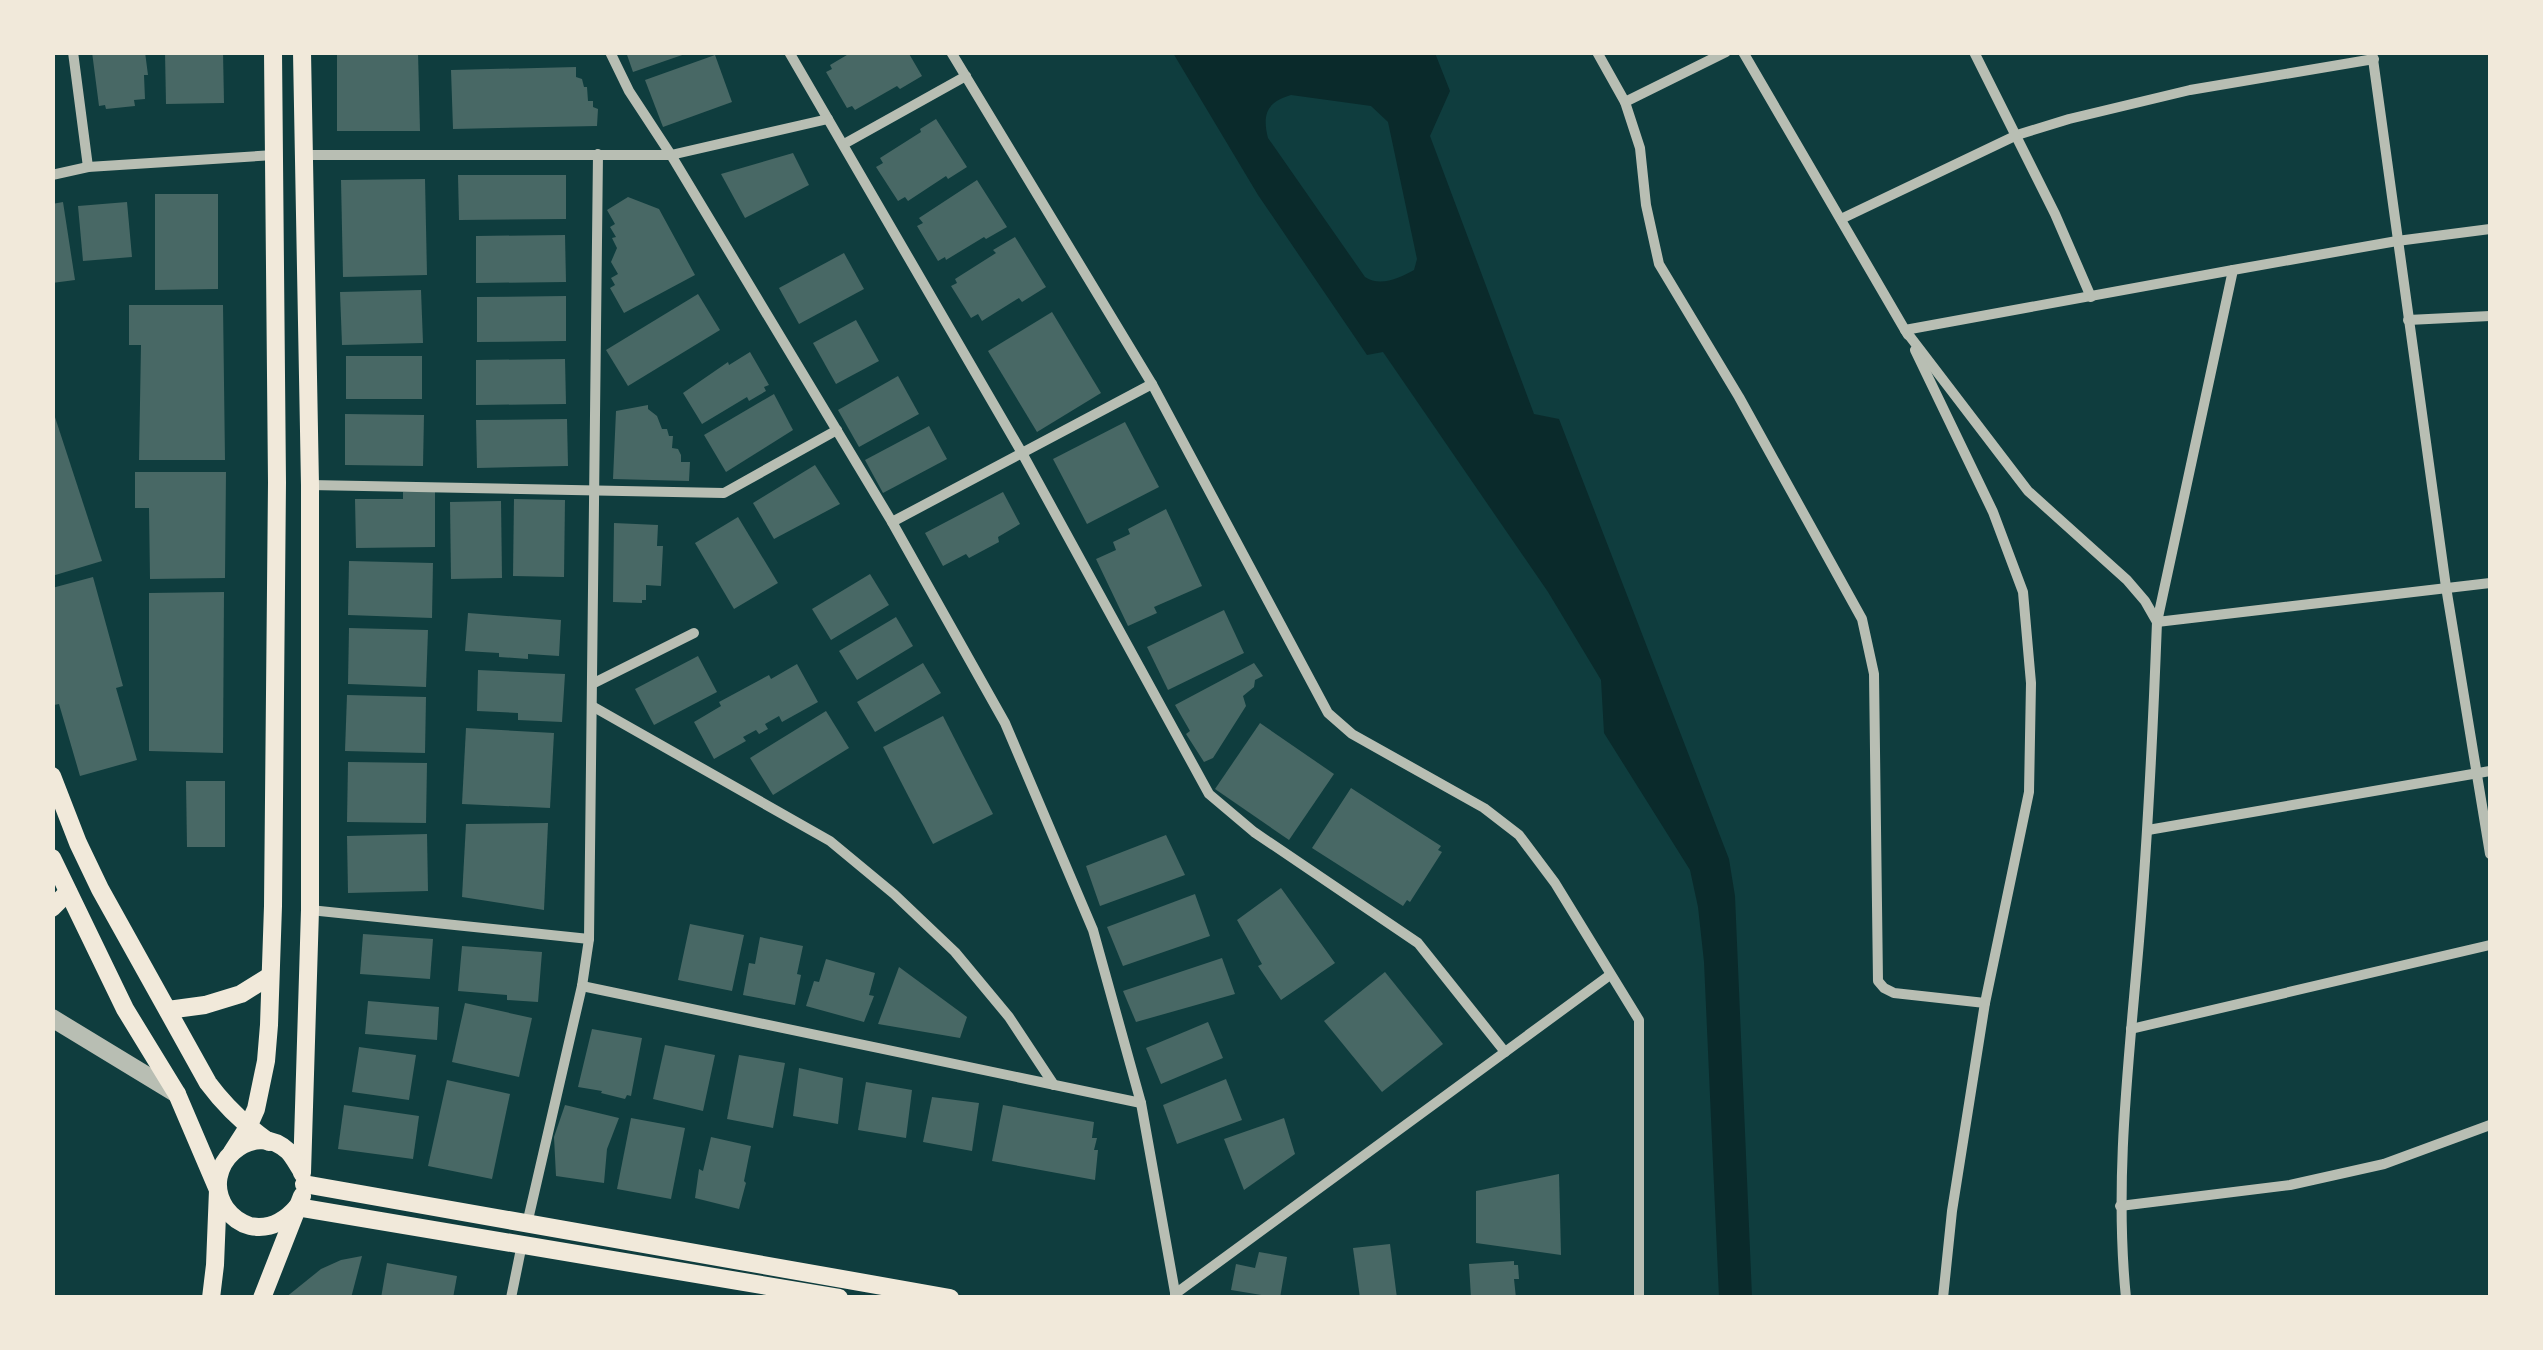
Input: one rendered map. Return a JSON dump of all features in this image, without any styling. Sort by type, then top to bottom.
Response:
[{"type":"main road","points":[[211,1298],[218,1176],[256,1109],[266,1061],[273,906],[277,501],[273,52]]},
{"type":"main road","points":[[262,1297],[298,1206],[303,1178],[310,910],[310,485],[302,52]]},
{"type":"main road","points":[[52,776],[100,889],[208,1082],[248,1127],[269,1142]]},
{"type":"main road","points":[[52,858],[125,1009],[177,1094],[222,1203],[241,1223],[255,1227],[280,1222],[298,1206]]},
{"type":"main road","points":[[52,908],[68,892]]},
{"type":"main road","points":[[168,1010],[206,1005],[241,994],[270,976]]},
{"type":"main road","points":[[232,1152],[257,1141],[280,1146],[290,1152],[303,1178]]},
{"type":"main road","points":[[303,1178],[527,1224],[950,1298]]},
{"type":"main road","points":[[298,1206],[778,1292],[839,1298]]},
{"type":"street","points":[[73,52],[88,167]]},
{"type":"street","points":[[610,52],[892,522],[1005,723],[1093,930],[1141,1103],[1176,1296],[1610,975]]},
{"type":"street","points":[[790,52],[1022,453],[1209,794],[1254,832],[1418,943],[1505,1052]]},
{"type":"street","points":[[951,52],[1152,384],[1328,713],[1352,734],[1484,808],[1519,835],[1555,883],[1639,1020],[1639,1298]]},
{"type":"street","points":[[1597,52],[1626,102],[1640,148],[1646,206],[1659,264],[1740,397],[1862,618],[1874,674],[1878,981],[1894,993],[1985,1003]]},
{"type":"street","points":[[1626,102],[1726,52]]},
{"type":"street","points":[[1743,52],[1906,330],[1993,512],[2023,592],[2031,683],[2029,792],[1985,1003],[1952,1212],[1943,1298]]},
{"type":"street","points":[[1974,52],[2017,135],[2091,298]]},
{"type":"street","points":[[1841,218],[2017,135],[2070,118],[2190,90],[2373,56],[2446,587],[2490,854]]},
{"type":"street","points":[[844,144],[966,76]]},
{"type":"street","points":[[303,155],[670,155],[828,119]]},
{"type":"street","points":[[527,1224],[590,939],[598,154]]},
{"type":"street","points":[[52,175],[88,167],[274,155]]},
{"type":"street","points":[[1906,330],[2398,241],[2490,230]]},
{"type":"street","points":[[2126,1298],[2120,1206],[2123,1130],[2148,830],[2157,622],[2234,270]]},
{"type":"street","points":[[2408,320],[2490,316]]},
{"type":"street","points":[[1906,330],[2028,490],[2128,580],[2157,622]]},
{"type":"street","points":[[892,522],[1152,384]]},
{"type":"street","points":[[310,485],[724,493],[837,430]]},
{"type":"street","points":[[2157,622],[2490,583]]},
{"type":"street","points":[[592,684],[694,633]]},
{"type":"street","points":[[592,706],[830,842],[882,883],[966,965],[1010,1016],[1054,1085]]},
{"type":"street","points":[[2148,830],[2490,771]]},
{"type":"street","points":[[310,910],[590,939]]},
{"type":"street","points":[[2132,1029],[2490,945]]},
{"type":"street","points":[[582,986],[1141,1103]]},
{"type":"street","points":[[52,1018],[177,1094]]},
{"type":"street","points":[[2120,1206],[2290,1186],[2384,1164],[2490,1125]]},
{"type":"street","points":[[511,1298],[522,1244]]},
{"type":"water","points":[[1173,53],[1435,53],[1450,91],[1430,136],[1534,414],[1559,419],[1729,859],[1735,896],[1752,1297],[1719,1297],[1704,962],[1690,870],[1604,733],[1601,680],[1548,592],[1383,352],[1367,355],[1258,195]],"holes":[[[1291,95],[1371,106],[1388,122],[1417,259],[1414,270],[1383,281],[1365,277],[1268,138],[1266,122],[1272,105]]]},
{"type":"building","points":[[92,52],[145,52],[145,99],[134,100],[135,106],[99,106]]},
{"type":"building","points":[[165,52],[223,52],[224,103],[166,104]]},
{"type":"building","points":[[337,52],[418,52],[420,131],[337,131]]},
{"type":"building","points":[[626,52],[688,52],[688,53],[633,72]]},
{"type":"building","points":[[852,52],[908,52],[922,76],[855,110],[852,106],[847,108],[826,72],[832,69],[830,65]]},
{"type":"building","points":[[715,55],[732,102],[663,127],[645,80]]},
{"type":"building","points":[[576,67],[576,77],[587,87],[588,101],[593,101],[593,107],[598,109],[597,126],[453,129],[451,70]]},
{"type":"building","points":[[936,119],[967,167],[908,201],[905,197],[898,201],[876,167],[883,163],[880,158]]},
{"type":"building","points":[[793,153],[809,185],[745,218],[721,174]]},
{"type":"building","points":[[458,175],[566,175],[566,219],[459,220]]},
{"type":"building","points":[[425,179],[427,275],[343,277],[341,180]]},
{"type":"building","points":[[977,180],[1007,227],[938,261],[917,226],[923,223],[919,218]]},
{"type":"building","points":[[155,194],[218,194],[218,289],[155,290]]},
{"type":"building","points":[[628,197],[659,209],[695,275],[624,313],[610,288],[615,285],[611,278],[618,274],[611,262],[617,248],[610,227],[615,224],[607,210]]},
{"type":"building","points":[[63,202],[75,280],[52,283],[52,204]]},
{"type":"building","points":[[127,202],[132,257],[83,261],[78,206]]},
{"type":"building","points":[[565,235],[566,282],[476,283],[476,236]]},
{"type":"building","points":[[1015,237],[1046,287],[982,321],[978,314],[971,318],[951,286],[957,283],[955,279]]},
{"type":"building","points":[[844,253],[864,289],[799,324],[779,288]]},
{"type":"building","points":[[421,290],[423,343],[342,345],[340,292]]},
{"type":"building","points":[[698,294],[720,330],[628,386],[606,350]]},
{"type":"building","points":[[566,296],[566,341],[477,342],[477,297]]},
{"type":"building","points":[[129,305],[223,305],[225,460],[139,460],[141,345],[129,345]]},
{"type":"building","points":[[1052,312],[1101,393],[1037,432],[988,351]]},
{"type":"building","points":[[856,320],[879,361],[836,384],[813,343]]},
{"type":"building","points":[[750,352],[769,385],[764,387],[766,391],[749,401],[747,397],[702,424],[683,393]]},
{"type":"building","points":[[346,356],[422,356],[422,399],[346,399]]},
{"type":"building","points":[[565,359],[566,404],[476,405],[476,360]]},
{"type":"building","points":[[898,376],[919,414],[859,447],[838,410]]},
{"type":"building","points":[[774,394],[793,430],[726,472],[704,435]]},
{"type":"building","points":[[648,405],[662,429],[673,436],[672,448],[678,449],[681,462],[690,462],[689,481],[613,479],[616,411]]},
{"type":"building","points":[[52,408],[102,561],[52,576]]},
{"type":"building","points":[[345,414],[424,415],[423,466],[345,465]]},
{"type":"building","points":[[567,419],[568,466],[477,468],[476,420]]},
{"type":"building","points":[[1125,422],[1159,487],[1087,524],[1053,459]]},
{"type":"building","points":[[929,426],[947,459],[883,493],[865,460]]},
{"type":"building","points":[[815,465],[840,504],[774,539],[753,503]]},
{"type":"building","points":[[135,472],[226,472],[225,578],[150,579],[149,508],[135,508]]},
{"type":"building","points":[[435,491],[435,547],[356,548],[355,499],[403,499],[403,492]]},
{"type":"building","points":[[1003,492],[1020,524],[998,537],[999,542],[943,566],[925,533]]},
{"type":"building","points":[[514,499],[565,500],[564,577],[513,576]]},
{"type":"building","points":[[501,501],[502,578],[451,579],[450,502]]},
{"type":"building","points":[[1166,509],[1202,586],[1154,607],[1157,613],[1128,626],[1096,559],[1116,550],[1113,542],[1130,534],[1128,529]]},
{"type":"building","points":[[738,517],[778,583],[734,609],[695,543]]},
{"type":"building","points":[[614,523],[658,525],[657,546],[663,546],[661,586],[646,585],[646,600],[642,603],[613,602]]},
{"type":"building","points":[[349,561],[433,563],[432,618],[348,615]]},
{"type":"building","points":[[870,574],[889,605],[831,640],[812,609]]},
{"type":"building","points":[[93,577],[123,686],[116,688],[137,760],[80,776],[59,704],[54,705],[52,700],[52,588]]},
{"type":"building","points":[[224,592],[223,753],[149,751],[149,593]]},
{"type":"building","points":[[1224,610],[1244,653],[1168,690],[1147,647]]},
{"type":"building","points":[[468,613],[561,620],[559,656],[528,654],[528,659],[465,651]]},
{"type":"building","points":[[896,617],[913,646],[857,680],[839,651]]},
{"type":"building","points":[[349,628],[428,630],[426,687],[348,684]]},
{"type":"building","points":[[698,656],[717,692],[654,725],[635,689]]},
{"type":"building","points":[[923,663],[941,693],[875,732],[857,702]]},
{"type":"building","points":[[1254,663],[1263,676],[1243,696],[1246,706],[1213,758],[1204,762],[1186,734],[1190,731],[1175,705]]},
{"type":"building","points":[[797,664],[818,702],[782,722],[779,716],[765,724],[768,729],[743,737],[746,741],[714,759],[694,722],[721,706],[719,702]]},
{"type":"building","points":[[478,670],[565,674],[562,722],[518,720],[518,713],[477,711]]},
{"type":"building","points":[[347,695],[426,697],[425,753],[345,751]]},
{"type":"building","points":[[826,711],[849,748],[773,795],[750,758]]},
{"type":"building","points":[[943,716],[993,814],[933,844],[883,747]]},
{"type":"building","points":[[1260,723],[1334,774],[1289,840],[1215,789]]},
{"type":"building","points":[[466,728],[554,733],[550,808],[462,804]]},
{"type":"building","points":[[348,762],[427,763],[426,823],[347,822]]},
{"type":"building","points":[[186,781],[225,781],[225,847],[187,847]]},
{"type":"building","points":[[1351,788],[1441,846],[1438,850],[1442,852],[1410,902],[1407,900],[1403,906],[1312,848]]},
{"type":"building","points":[[548,823],[544,910],[462,897],[466,824]]},
{"type":"building","points":[[427,834],[428,891],[348,893],[347,836]]},
{"type":"building","points":[[1166,835],[1185,875],[1100,906],[1086,866]]},
{"type":"building","points":[[1281,888],[1335,963],[1281,1000],[1258,966],[1262,964],[1237,920]]},
{"type":"building","points":[[1195,894],[1210,936],[1123,966],[1107,927]]},
{"type":"building","points":[[690,924],[744,935],[732,991],[678,980]]},
{"type":"building","points":[[363,934],[433,939],[430,979],[360,974]]},
{"type":"building","points":[[760,937],[803,946],[795,1005],[743,995],[749,963],[755,964]]},
{"type":"building","points":[[462,946],[542,952],[538,1002],[458,991]]},
{"type":"building","points":[[1222,958],[1235,994],[1136,1022],[1123,991]]},
{"type":"building","points":[[826,959],[875,973],[869,995],[874,996],[864,1022],[806,1006]]},
{"type":"building","points":[[899,967],[967,1017],[960,1038],[878,1024]]},
{"type":"building","points":[[1385,972],[1443,1044],[1382,1092],[1324,1021]]},
{"type":"building","points":[[368,1001],[439,1007],[437,1040],[365,1034]]},
{"type":"building","points":[[465,1003],[532,1018],[519,1077],[452,1062]]},
{"type":"building","points":[[1208,1022],[1223,1058],[1161,1084],[1146,1048]]},
{"type":"building","points":[[592,1029],[642,1038],[631,1096],[625,1099],[578,1087]]},
{"type":"building","points":[[665,1045],[715,1055],[703,1111],[653,1099]]},
{"type":"building","points":[[359,1047],[416,1055],[409,1100],[352,1092]]},
{"type":"building","points":[[739,1055],[785,1063],[773,1128],[727,1119]]},
{"type":"building","points":[[799,1068],[843,1078],[838,1124],[793,1116]]},
{"type":"building","points":[[1226,1079],[1242,1120],[1177,1144],[1163,1105]]},
{"type":"building","points":[[447,1080],[510,1094],[492,1179],[428,1166]]},
{"type":"building","points":[[866,1082],[912,1090],[906,1138],[858,1130]]},
{"type":"building","points":[[932,1097],[979,1103],[972,1151],[923,1142]]},
{"type":"building","points":[[344,1105],[419,1116],[413,1159],[338,1149]]},
{"type":"building","points":[[565,1105],[619,1118],[607,1149],[604,1183],[556,1176],[554,1137]]},
{"type":"building","points":[[1003,1105],[1094,1122],[1092,1138],[1097,1138],[1094,1150],[1098,1150],[1095,1180],[992,1161]]},
{"type":"building","points":[[631,1118],[685,1128],[671,1199],[617,1189]]},
{"type":"building","points":[[1284,1118],[1295,1154],[1244,1190],[1224,1139]]},
{"type":"building","points":[[711,1137],[751,1146],[739,1209],[695,1198],[699,1169],[703,1171]]},
{"type":"building","points":[[1559,1174],[1561,1255],[1476,1243],[1476,1191]]},
{"type":"building","points":[[1390,1244],[1397,1298],[1360,1298],[1353,1248]]},
{"type":"building","points":[[1259,1252],[1287,1257],[1280,1298],[1231,1290],[1236,1264],[1255,1268]]},
{"type":"building","points":[[362,1256],[351,1298],[285,1298],[321,1269]]},
{"type":"building","points":[[1514,1261],[1519,1279],[1514,1279],[1516,1298],[1471,1298],[1469,1264]]},
{"type":"building","points":[[387,1263],[457,1276],[453,1298],[381,1298]]}]
